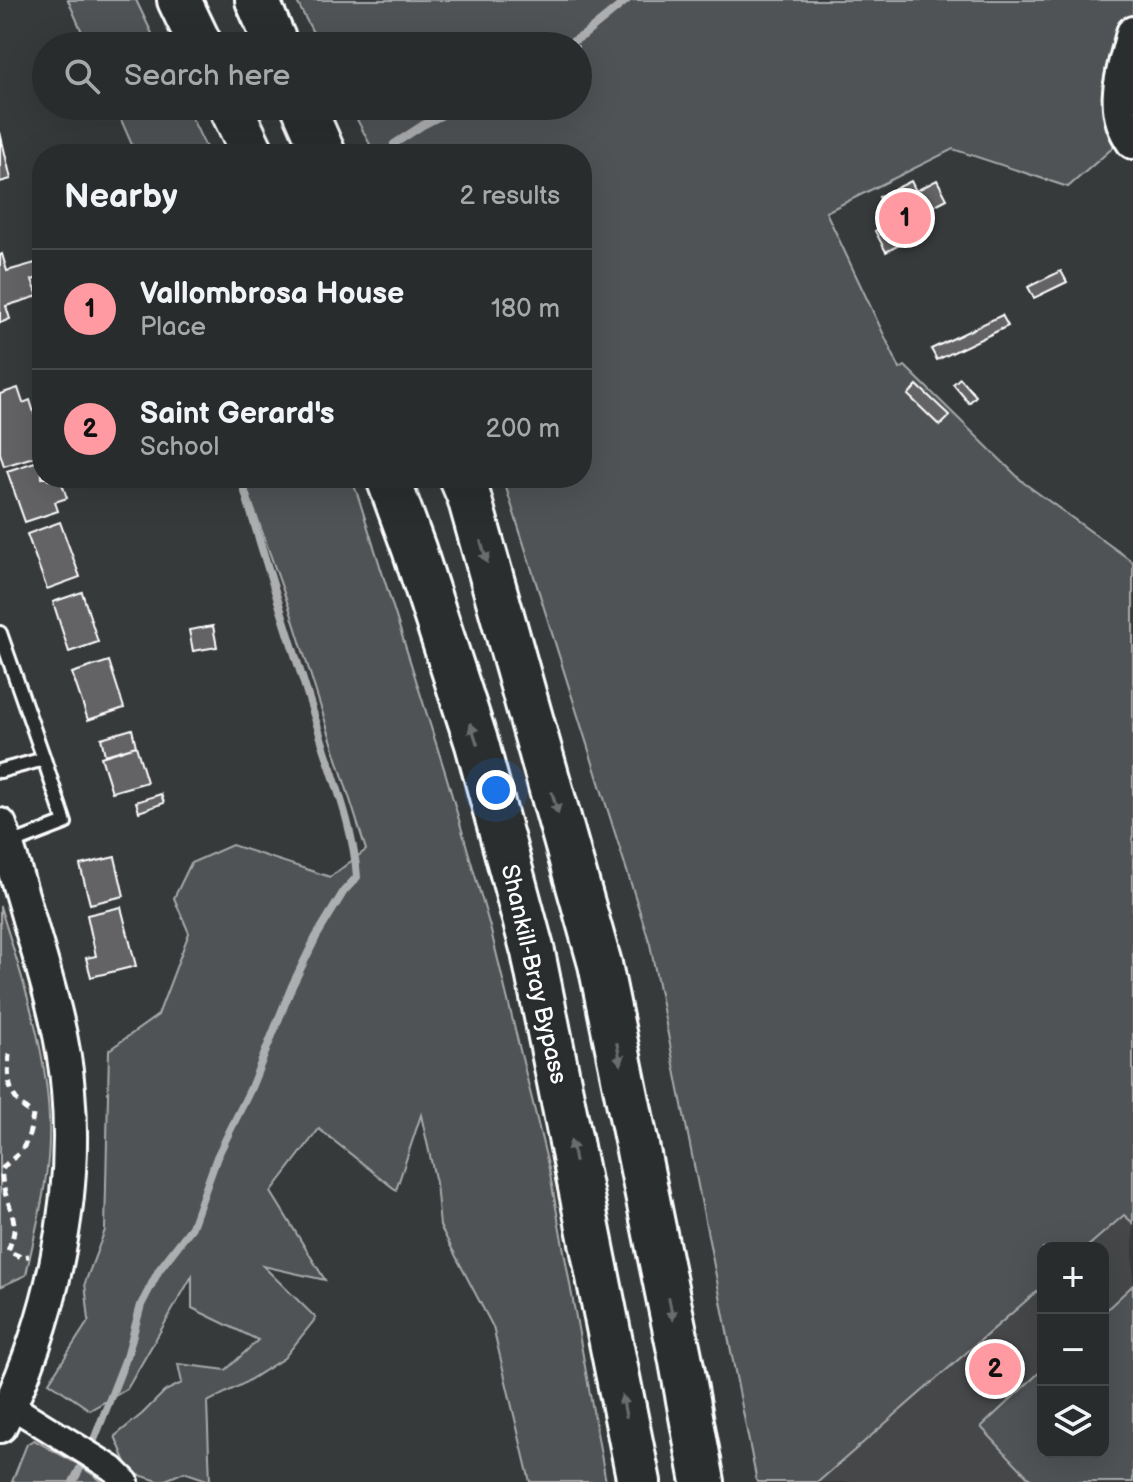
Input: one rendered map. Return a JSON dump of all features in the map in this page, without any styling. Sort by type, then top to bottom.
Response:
[{"type":"highway","points":[[179,0],[194,32]]},
{"type":"highway","points":[[257,0],[271,32]]},
{"type":"highway","points":[[237,120],[248,144]]},
{"type":"highway","points":[[309,120],[320,144]]},
{"type":"highway","name":"Shankill-Bray Bypass","points":[[392,488],[477,744],[533,952],[639,1482]]},
{"type":"highway","points":[[465,488],[600,964],[703,1482]]},
{"type":"main road","points":[[1133,33],[1118,97],[1124,129],[1133,142]]},
{"type":"main road","points":[[4,835],[59,1032],[68,1089],[71,1169],[60,1246],[38,1331],[5,1416]]},
{"type":"street","points":[[5,1416],[83,1451],[120,1476]]},
{"type":"lane","points":[[0,633],[65,823],[4,835]]},
{"type":"lane","points":[[0,771],[44,759]]},
{"type":"path","points":[[9,1054],[7,1077],[12,1094],[20,1106],[33,1115],[30,1134],[21,1151],[2,1169],[0,1185],[14,1222],[8,1251],[21,1257],[31,1255],[56,1261]]},
{"type":"shaded area","points":[[68,0],[136,0],[151,32],[82,32]]},
{"type":"shaded area","points":[[296,0],[1133,0],[1133,130],[1068,187],[953,149],[826,212],[900,369],[905,366],[1024,483],[1133,562],[1133,1223],[1124,1215],[1093,1242],[1037,1242],[1037,1291],[818,1482],[757,1482],[650,944],[506,488],[592,488],[592,144],[370,144],[357,120],[592,120],[592,32],[313,32]]},
{"type":"shaded area","points":[[121,120],[193,120],[204,144],[132,144]]},
{"type":"shaded area","points":[[247,488],[355,488],[446,775],[490,927],[549,1169],[606,1482],[530,1482],[493,1327],[440,1226],[436,1183],[421,1115],[396,1190],[319,1129],[271,1192],[325,1280],[263,1266],[316,1318],[284,1358],[207,1402],[210,1481],[184,1472],[161,1482],[130,1472],[115,1436],[165,1391],[182,1383],[178,1364],[226,1370],[258,1340],[192,1308],[192,1276],[127,1389],[90,1410],[49,1382],[89,1320],[85,1283],[105,1230],[109,1050],[158,1015],[189,933],[174,898],[191,863],[232,845],[330,877],[366,850],[290,610]]},
{"type":"shaded area","points":[[0,906],[41,1052],[49,1111],[49,1141],[44,1191],[26,1275],[0,1287]]},
{"type":"shaded area","points":[[1133,1207],[1133,1482],[818,1482],[1037,1291],[1037,1458],[1109,1458],[1109,1242],[1093,1242]]},
{"type":"shaded area","points":[[1133,1285],[1133,1482],[1033,1482],[981,1427],[1037,1375],[1037,1458],[1109,1458],[1109,1307]]},
{"type":"shaded area","points":[[34,1440],[103,1482],[12,1482],[27,1444]]},
{"type":"building","points":[[0,132],[11,179],[0,182]]},
{"type":"building","points":[[937,180],[947,199],[918,214],[926,231],[886,252],[875,231],[891,222],[879,197],[911,181],[916,191]]},
{"type":"building","points":[[0,255],[7,271],[32,264],[32,298],[6,306],[10,319],[0,323]]},
{"type":"building","points":[[1061,271],[1067,282],[1034,298],[1028,287]]},
{"type":"building","points":[[1002,315],[1008,326],[937,360],[931,349]]},
{"type":"building","points":[[960,378],[976,396],[969,403],[953,384]]},
{"type":"building","points":[[917,385],[950,416],[940,426],[908,395]]},
{"type":"building","points":[[18,388],[23,403],[30,400],[32,406],[32,457],[4,466],[0,453],[0,394]]},
{"type":"building","points":[[32,463],[32,488],[64,488],[67,498],[55,502],[58,511],[25,522],[7,471]]},
{"type":"building","points":[[60,522],[80,577],[47,589],[27,534]]},
{"type":"building","points":[[82,592],[98,642],[69,652],[53,602]]},
{"type":"building","points":[[213,626],[217,647],[193,651],[189,630]]},
{"type":"building","points":[[109,661],[124,708],[88,720],[72,673]]},
{"type":"building","points":[[132,729],[136,746],[105,755],[101,738]]},
{"type":"building","points":[[136,746],[147,782],[112,792],[101,757]]},
{"type":"building","points":[[161,794],[164,803],[139,812],[136,802]]},
{"type":"building","points":[[115,857],[124,896],[90,904],[80,865]]},
{"type":"building","points":[[121,907],[136,966],[91,977],[86,958],[96,956],[87,915]]},
{"type":"waterway","points":[[588,32],[627,0]]},
{"type":"waterway","points":[[394,144],[433,120]]},
{"type":"waterway","points":[[73,1482],[92,1445],[128,1353],[141,1305],[159,1270],[192,1227],[217,1157],[250,1090],[292,986],[316,937],[344,891],[357,877],[344,808],[244,488]]},
{"type":"place","name":"Vallombrosa House","points":[[905,218]]},
{"type":"place","name":"Saint Gerard's","points":[[995,1369]]}]
